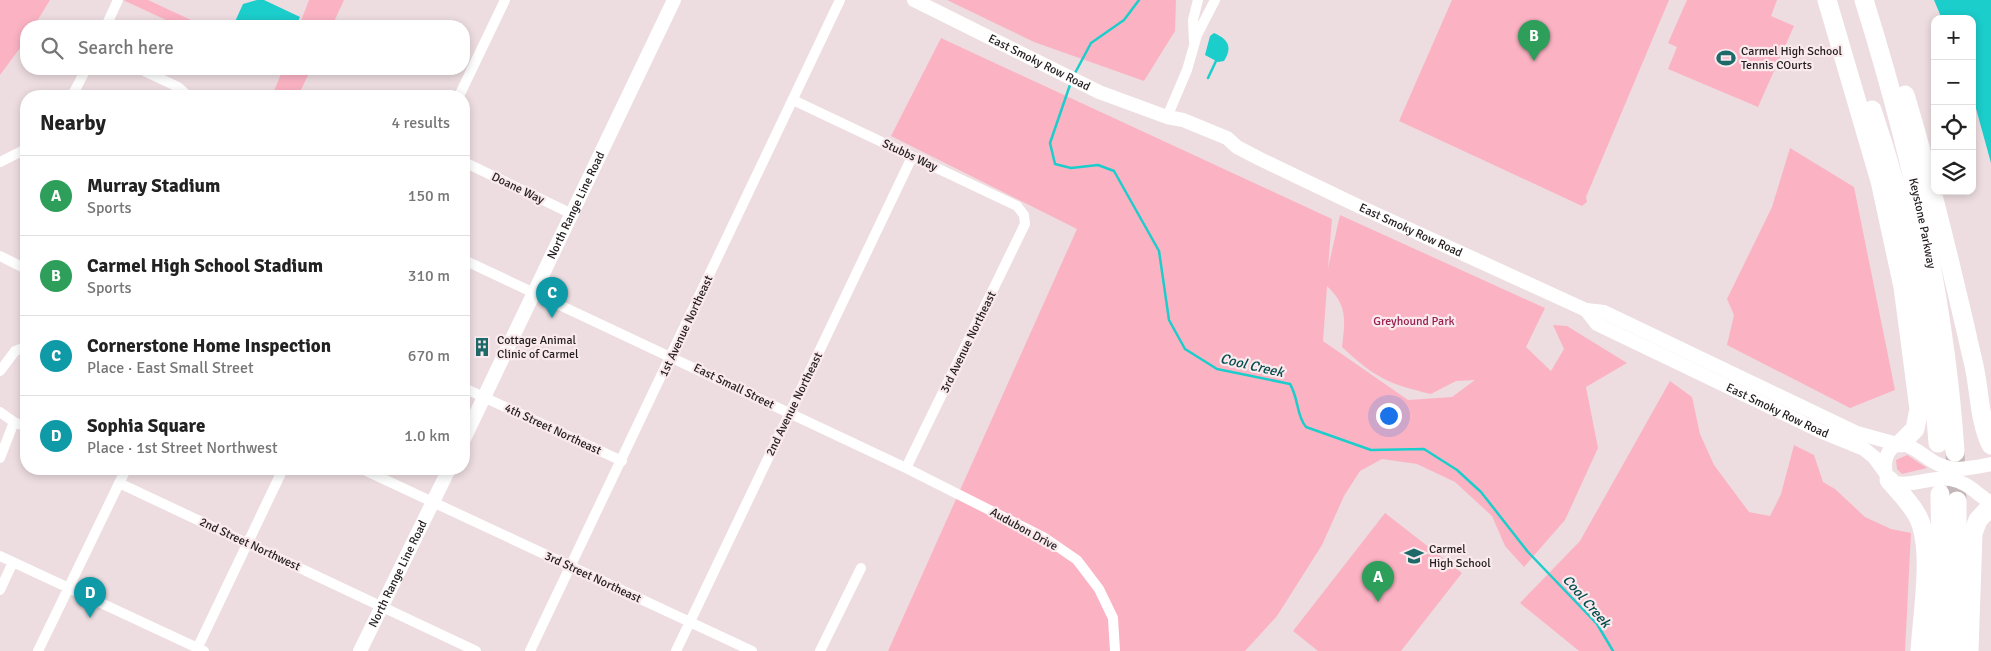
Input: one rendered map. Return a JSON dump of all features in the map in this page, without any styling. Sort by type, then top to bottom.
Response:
[{"type":"highway","points":[[1827,0],[1883,194],[1903,287],[1918,382],[1919,409],[1915,429],[1899,443]]},
{"type":"highway","name":"Keystone Parkway","points":[[1833,0],[1883,142],[1900,201],[1924,320],[1938,443]]},
{"type":"highway","name":"Keystone Parkway","points":[[1864,0],[1900,125],[1927,243],[1944,340],[1955,452]]},
{"type":"highway","points":[[1873,0],[1901,84],[1925,166],[1973,358],[1984,428],[1991,446]]},
{"type":"highway","points":[[1887,476],[1914,510],[1923,532],[1926,558],[1920,651]]},
{"type":"highway","points":[[1937,651],[1940,580],[1949,498],[1957,589],[1954,651]]},
{"type":"highway","points":[[1969,651],[1973,534],[1981,515],[1991,504]]},
{"type":"highway","points":[[1973,534],[1982,523],[1991,518]]},
{"type":"street","points":[[109,20],[118,0]]},
{"type":"street","points":[[470,73],[505,0]]},
{"type":"street","name":"North Range Line Road","points":[[470,426],[674,0]]},
{"type":"street","name":"1st Avenue Northeast","points":[[530,651],[840,0]]},
{"type":"street","name":"East Smoky Row Road","points":[[914,0],[1099,92],[1168,117],[1183,120],[1226,138],[1237,147],[1403,227],[1586,310],[1604,312],[1857,433],[1914,447],[1934,462],[1949,468],[1970,469],[1991,464]]},
{"type":"street","points":[[1194,46],[1193,20],[1198,0]]},
{"type":"street","points":[[1168,117],[1181,87],[1194,46],[1215,0]]},
{"type":"street","points":[[75,90],[83,75]]},
{"type":"street","points":[[153,75],[181,90]]},
{"type":"street","points":[[462,90],[469,75]]},
{"type":"street","name":"Stubbs Way","points":[[793,100],[1016,206],[1024,215]]},
{"type":"street","points":[[0,162],[20,152]]},
{"type":"street","name":"2nd Avenue Northeast","points":[[676,651],[912,157]]},
{"type":"street","name":"Doane Way","points":[[470,165],[572,214]]},
{"type":"street","name":"3rd Avenue Northeast","points":[[906,468],[1025,224],[1024,215]]},
{"type":"street","points":[[0,256],[20,265]]},
{"type":"street","name":"East Small Street","points":[[470,263],[672,356],[906,468]]},
{"type":"street","name":"East Smoky Row Road","points":[[1586,310],[1597,324],[1820,431],[1864,450],[1874,456],[1887,476]]},
{"type":"street","points":[[0,371],[15,351],[20,349]]},
{"type":"street","name":"4th Street Northeast","points":[[470,391],[622,461]]},
{"type":"street","points":[[0,412],[20,424]]},
{"type":"street","points":[[0,458],[14,422]]},
{"type":"street","points":[[1899,443],[1886,456],[1887,476],[1895,483],[1907,484],[1929,478],[1954,480],[1966,484],[1991,504]]},
{"type":"street","name":"Audubon Drive","points":[[906,468],[1045,538],[1077,560],[1100,589],[1113,618],[1115,651]]},
{"type":"street","points":[[38,651],[123,475]]},
{"type":"street","points":[[0,556],[199,650],[280,475]]},
{"type":"street","name":"3rd Street Northeast","points":[[375,475],[752,651]]},
{"type":"street","name":"North Range Line Road","points":[[360,651],[446,475]]},
{"type":"street","name":"2nd Street Northwest","points":[[119,482],[476,651]]},
{"type":"street","points":[[0,590],[13,562]]},
{"type":"street","points":[[820,651],[861,568]]},
{"type":"green space","points":[[0,0],[50,0],[38,20],[20,20],[20,48],[0,75]]},
{"type":"green space","points":[[123,0],[148,0],[191,20],[166,20]]},
{"type":"green space","points":[[309,0],[344,0],[335,20],[301,20]]},
{"type":"green space","points":[[947,0],[1176,0],[1175,31],[1144,81],[1034,42]]},
{"type":"green space","points":[[1452,0],[1669,0],[1586,197],[1587,202],[1582,206],[1399,121]]},
{"type":"green space","name":"Carmel High School Tennis COurts","points":[[1687,0],[1777,0],[1771,16],[1794,26],[1758,107],[1668,69],[1677,47],[1668,43]]},
{"type":"green space","name":"Greyhound Park","points":[[941,38],[1332,219],[1328,268],[1340,215],[1545,308],[1526,347],[1551,371],[1564,349],[1553,325],[1567,326],[1627,363],[1586,387],[1598,448],[1565,520],[1524,567],[1505,546],[1492,516],[1455,482],[1417,464],[1382,459],[1360,471],[1344,496],[1322,545],[1277,616],[1245,651],[888,651],[1077,229],[891,136]],"holes":[[[1327,286],[1339,300],[1344,314],[1342,347],[1363,366],[1382,378],[1403,387],[1431,394],[1456,381],[1475,380],[1452,397],[1408,400],[1323,341]]]},
{"type":"green space","points":[[281,75],[308,75],[301,90],[274,90]]},
{"type":"green space","points":[[1790,148],[1854,187],[1895,390],[1850,408],[1727,345],[1734,315],[1727,299],[1772,207]]},
{"type":"green space","points":[[1670,381],[1692,397],[1700,434],[1714,465],[1749,512],[1770,516],[1781,494],[1794,445],[1814,455],[1823,482],[1835,489],[1865,517],[1891,529],[1911,533],[1905,651],[1579,651],[1520,603],[1580,541]]},
{"type":"green space","points":[[1907,455],[1927,468],[1902,474],[1897,469],[1896,460]]},
{"type":"green space","points":[[1385,513],[1462,573],[1401,651],[1318,651],[1293,631]]},
{"type":"water","points":[[264,0],[300,17],[299,20],[236,20],[243,4]]},
{"type":"water","points":[[1934,0],[1991,0],[1991,163],[1976,109],[1976,15],[1940,15]]},
{"type":"water","points":[[1214,33],[1223,38],[1228,44],[1228,52],[1224,61],[1218,62],[1205,55],[1210,36]]},
{"type":"waterway","name":"Cool Creek","points":[[1074,75],[1091,43],[1124,20],[1139,0]]},
{"type":"waterway","points":[[1208,78],[1216,61]]},
{"type":"waterway","name":"Cool Creek","points":[[1071,82],[1050,143],[1055,164],[1071,168],[1098,165],[1114,171],[1159,251],[1169,320],[1185,349],[1217,369],[1290,384],[1306,427],[1371,450],[1424,449],[1457,470],[1481,492],[1528,552],[1597,624],[1613,651]]},
{"type":"tunnel","points":[[1955,452],[1957,501]]},
{"type":"place","name":"Carmel High School Tennis COurts","points":[[1726,58]]},
{"type":"place","name":"Carmel High School Stadium","points":[[1534,61]]},
{"type":"place","name":"Cornerstone Home Inspection","points":[[552,318]]},
{"type":"place","name":"Cottage Animal Clinic of Carmel","points":[[482,347]]},
{"type":"place","name":"Carmel High School","points":[[1414,556]]},
{"type":"place","name":"Murray Stadium","points":[[1378,602]]},
{"type":"place","name":"Sophia Square","points":[[90,618]]}]
